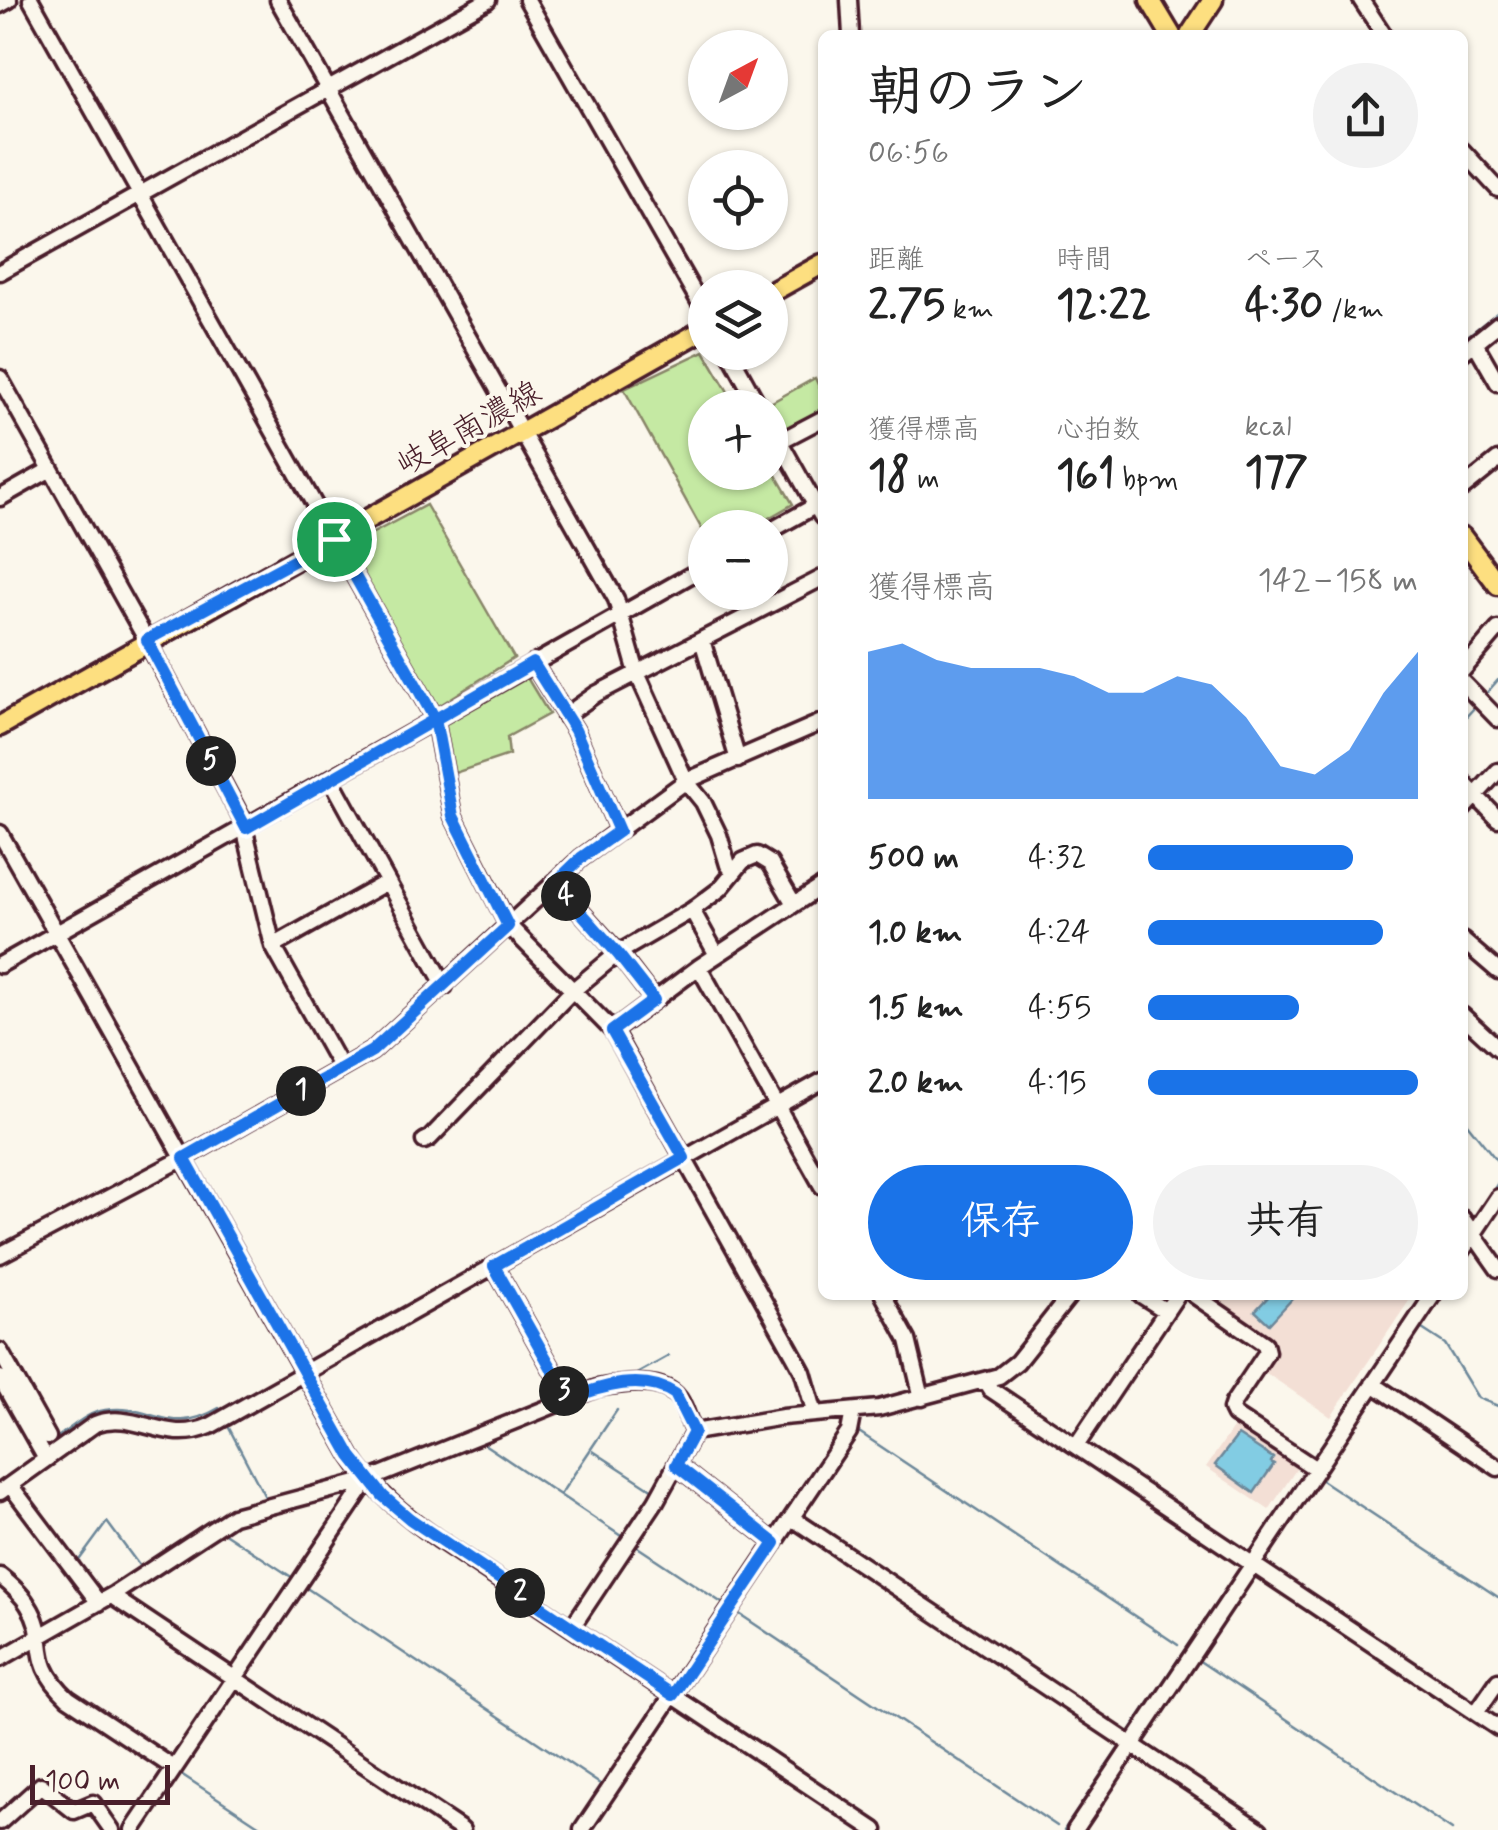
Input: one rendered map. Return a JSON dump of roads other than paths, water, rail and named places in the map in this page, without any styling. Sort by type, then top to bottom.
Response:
[{"type":"main road","points":[[1150,0],[1167,30]]},
{"type":"main road","points":[[1193,30],[1213,0]]},
{"type":"main road","points":[[788,283],[818,266]]},
{"type":"main road","name":"岐阜南濃線","points":[[0,726],[688,339]]},
{"type":"main road","points":[[1468,545],[1498,585]]},
{"type":"street","points":[[0,5],[9,0]]},
{"type":"street","points":[[31,0],[435,719],[453,816],[508,926],[612,1031],[795,1356],[814,1414]]},
{"type":"street","points":[[278,0],[622,614],[637,673],[686,781],[703,802],[719,835],[732,870]]},
{"type":"street","points":[[0,272],[488,0]]},
{"type":"street","points":[[527,0],[688,282]]},
{"type":"street","points":[[849,0],[851,30]]},
{"type":"street","points":[[1360,0],[1381,30]]},
{"type":"street","points":[[1468,156],[1498,189]]},
{"type":"street","points":[[1468,348],[1498,324]]},
{"type":"street","points":[[1475,342],[1498,383]]},
{"type":"street","points":[[0,378],[147,640],[246,828],[274,946],[340,1068]]},
{"type":"street","points":[[788,437],[818,422]]},
{"type":"street","points":[[788,454],[818,505]]},
{"type":"street","points":[[1468,484],[1498,460]]},
{"type":"street","points":[[0,498],[51,469]]},
{"type":"street","points":[[788,522],[818,509]]},
{"type":"street","points":[[0,966],[688,577]]},
{"type":"street","points":[[566,716],[596,694],[818,580]]},
{"type":"street","points":[[1468,665],[1498,629]]},
{"type":"street","points":[[702,640],[738,760]]},
{"type":"street","points":[[533,663],[566,716],[619,831]]},
{"type":"street","points":[[1468,688],[1498,720]]},
{"type":"street","points":[[0,1255],[184,1158],[388,1039],[581,858],[686,781],[818,724]]},
{"type":"street","points":[[1468,803],[1498,772]]},
{"type":"street","points":[[331,779],[444,986]]},
{"type":"street","points":[[1468,787],[1498,818]]},
{"type":"street","points":[[0,832],[368,1480],[410,1519],[875,1830]]},
{"type":"street","points":[[424,1141],[572,992],[618,954],[720,889],[742,861],[758,855],[770,863],[794,904]]},
{"type":"street","points":[[274,946],[387,882]]},
{"type":"street","points":[[555,883],[654,1000]]},
{"type":"street","points":[[612,1031],[699,967],[818,889]]},
{"type":"street","points":[[692,910],[718,955]]},
{"type":"street","points":[[1468,945],[1498,971]]},
{"type":"street","points":[[699,967],[818,1179]]},
{"type":"street","points":[[1468,1021],[1498,1048]]},
{"type":"street","points":[[99,1602],[5,1489],[95,1424],[108,1419],[174,1434],[199,1431],[818,1083]]},
{"type":"street","points":[[1468,1242],[1498,1197]]},
{"type":"street","points":[[1468,1226],[1498,1268]]},
{"type":"street","points":[[494,1266],[569,1399]]},
{"type":"street","points":[[886,1300],[908,1340],[922,1398]]},
{"type":"street","points":[[694,1432],[853,1411],[985,1381],[1018,1362],[1066,1300]]},
{"type":"street","points":[[1149,1300],[1166,1311]]},
{"type":"street","points":[[1076,1446],[1174,1300]]},
{"type":"street","points":[[1201,1300],[1265,1344],[1267,1352],[1233,1403],[1234,1415],[1316,1469]]},
{"type":"street","points":[[1075,1830],[1127,1741],[1253,1564],[1430,1300]]},
{"type":"street","points":[[0,1351],[46,1459]]},
{"type":"street","points":[[0,1378],[48,1437]]},
{"type":"street","points":[[985,1381],[990,1389],[1498,1728]]},
{"type":"street","points":[[0,1660],[114,1594],[234,1516],[368,1480],[597,1388],[622,1384],[668,1389],[683,1404],[694,1432]]},
{"type":"street","points":[[1374,1384],[1498,1468]]},
{"type":"street","points":[[582,1830],[849,1432],[853,1411]]},
{"type":"street","points":[[572,1627],[656,1501],[694,1432]]},
{"type":"street","points":[[676,1465],[775,1543]]},
{"type":"street","points":[[132,1830],[368,1480]]},
{"type":"street","points":[[792,1518],[1260,1830]]},
{"type":"street","points":[[0,1576],[30,1607],[44,1671],[53,1684],[174,1768]]},
{"type":"street","points":[[114,1594],[116,1600],[462,1830]]},
{"type":"street","points":[[1476,1714],[1498,1681]]},
{"type":"street","points":[[1,1818],[40,1785],[74,1810],[93,1803],[112,1830]]},
{"type":"water","points":[[1265,1300],[1291,1300],[1269,1324],[1255,1311]]},
{"type":"water","points":[[1238,1435],[1273,1458],[1274,1464],[1254,1493],[1215,1465]]},
{"type":"waterway","points":[[1468,336],[1498,312]]},
{"type":"waterway","points":[[1483,697],[1498,680]]},
{"type":"waterway","points":[[1468,715],[1475,707]]},
{"type":"waterway","points":[[1468,1124],[1498,1162]]},
{"type":"waterway","points":[[1479,1211],[1498,1183]]},
{"type":"waterway","points":[[1373,1369],[1419,1300]]},
{"type":"waterway","points":[[1419,1327],[1445,1344],[1478,1398],[1498,1406]]},
{"type":"waterway","points":[[631,1377],[669,1356]]},
{"type":"waterway","points":[[1311,1461],[1363,1383]]},
{"type":"waterway","points":[[45,1444],[88,1416],[105,1410],[136,1411],[173,1420],[186,1420],[219,1408],[220,1411]]},
{"type":"waterway","points":[[560,1495],[617,1410]]},
{"type":"waterway","points":[[228,1426],[266,1499],[351,1476]]},
{"type":"waterway","points":[[859,1432],[1178,1645]]},
{"type":"waterway","points":[[481,1442],[624,1538]]},
{"type":"waterway","points":[[593,1451],[653,1490]]},
{"type":"waterway","points":[[374,1470],[416,1453]]},
{"type":"waterway","points":[[1248,1555],[1305,1471]]},
{"type":"waterway","points":[[1320,1479],[1498,1597]]},
{"type":"waterway","points":[[77,1563],[107,1522],[141,1568]]},
{"type":"waterway","points":[[220,1530],[293,1578]]},
{"type":"waterway","points":[[636,1546],[725,1605]]},
{"type":"waterway","points":[[1126,1737],[1237,1572]]},
{"type":"waterway","points":[[244,1677],[305,1587],[603,1786]]},
{"type":"waterway","points":[[738,1613],[1057,1826]]},
{"type":"waterway","points":[[1198,1660],[1452,1830]]},
{"type":"waterway","points":[[237,1689],[181,1774],[266,1830]]},
{"type":"waterway","points":[[1064,1830],[1122,1743]]}]
